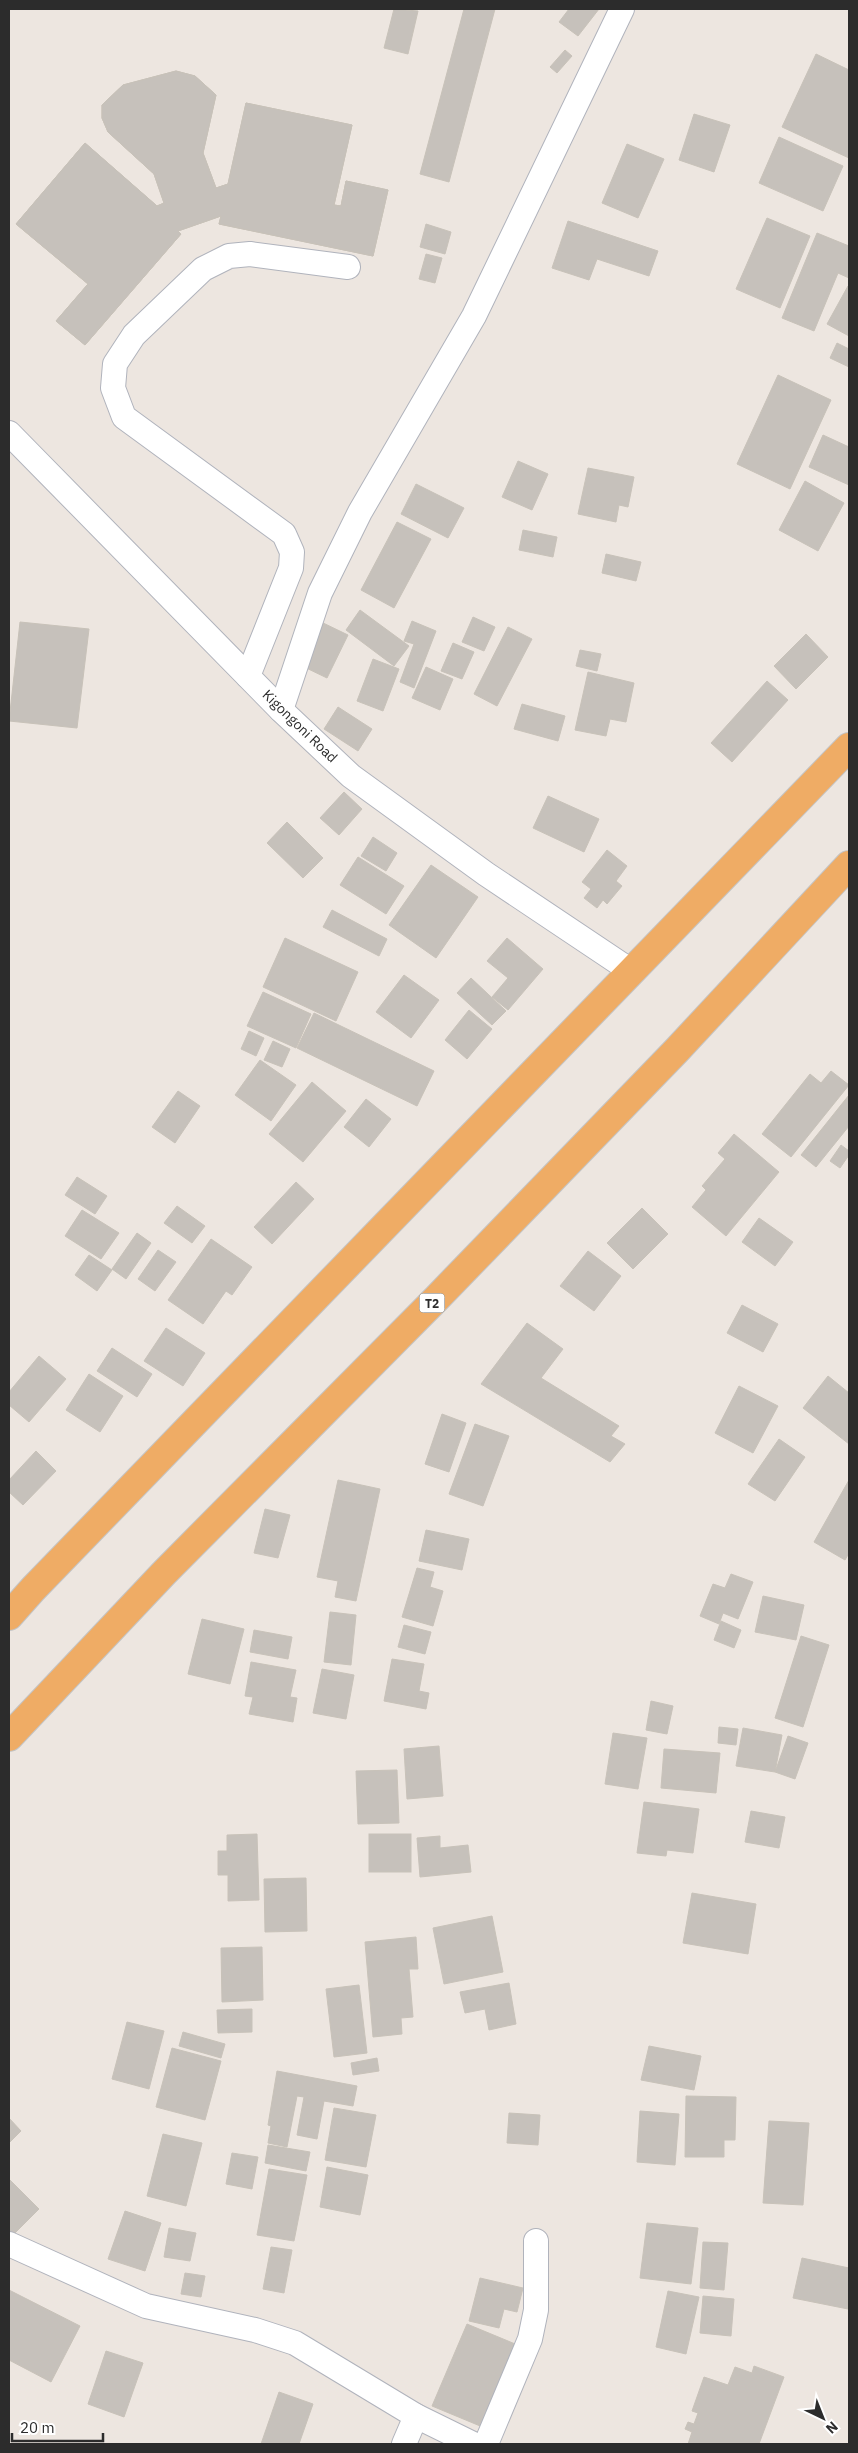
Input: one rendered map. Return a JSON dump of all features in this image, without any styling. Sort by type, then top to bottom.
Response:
[{"type":"highway","points":[[9,1616],[46,1575],[849,748]]},
{"type":"highway","name":"T2","points":[[9,1737],[164,1573],[437,1298],[677,1050],[849,867]]},
{"type":"street","points":[[281,710],[324,585],[360,512],[474,316],[622,9]]},
{"type":"street","points":[[248,676],[291,568],[292,552],[284,534],[124,417],[113,388],[116,364],[134,335],[203,269],[229,256],[250,254],[348,267]]},
{"type":"street","name":"Kigongoni Road","points":[[14,446],[281,710],[351,776],[486,874],[632,971]]},
{"type":"street","points":[[486,2444],[530,2339],[536,2310],[536,2241]]},
{"type":"street","points":[[9,2244],[146,2306],[255,2330],[295,2343],[416,2416],[473,2444]]},
{"type":"street","points":[[404,2444],[416,2416]]},
{"type":"building","points":[[394,9],[418,11],[408,54],[384,48]]},
{"type":"building","points":[[464,9],[495,9],[449,182],[420,174]]},
{"type":"building","points":[[569,9],[599,9],[578,36],[559,22]]},
{"type":"building","points":[[565,50],[572,56],[557,73],[550,67]]},
{"type":"building","points":[[816,54],[849,70],[849,158],[782,127]]},
{"type":"building","points":[[176,71],[195,76],[216,95],[203,153],[216,188],[228,184],[246,103],[352,125],[334,205],[341,206],[346,181],[388,190],[373,256],[219,224],[221,216],[178,231],[181,234],[85,345],[56,321],[88,284],[16,224],[85,143],[157,206],[164,203],[154,174],[108,132],[102,118],[102,105],[123,85]],"holes":[[[270,142],[308,149],[297,197],[260,189]],[[89,192],[134,230],[109,260],[64,221]],[[226,192],[223,209],[218,195]]]},
{"type":"building","points":[[176,71],[195,76],[216,95],[203,153],[216,188],[228,184],[246,103],[352,125],[334,205],[341,206],[346,181],[388,190],[373,256],[219,224],[221,216],[178,231],[181,234],[85,345],[56,321],[88,284],[16,224],[85,143],[157,206],[164,203],[154,174],[108,132],[102,118],[102,105],[123,85]]},
{"type":"building","points":[[694,114],[730,125],[714,172],[679,160]]},
{"type":"building","points":[[779,137],[843,166],[823,211],[759,183]]},
{"type":"building","points":[[627,144],[664,159],[638,218],[602,203]]},
{"type":"building","points":[[767,218],[810,236],[780,308],[736,289]]},
{"type":"building","points":[[568,221],[658,251],[649,276],[597,259],[589,280],[552,268]]},
{"type":"building","points":[[426,224],[451,232],[445,254],[420,247]]},
{"type":"building","points":[[817,233],[849,246],[849,278],[838,273],[814,331],[782,318]]},
{"type":"building","points":[[426,254],[442,258],[435,283],[419,279]]},
{"type":"building","points":[[849,286],[849,336],[827,324]]},
{"type":"building","points":[[837,343],[849,349],[849,367],[830,358]]},
{"type":"building","points":[[778,375],[831,400],[790,489],[737,464]]},
{"type":"building","points":[[823,435],[849,447],[849,485],[809,467]]},
{"type":"building","points":[[518,461],[548,474],[532,510],[502,497]]},
{"type":"building","points":[[588,468],[634,477],[628,507],[619,505],[616,522],[578,514]]},
{"type":"building","points":[[805,481],[844,503],[818,551],[779,530]]},
{"type":"building","points":[[416,484],[464,508],[448,538],[401,514]]},
{"type":"building","points":[[397,522],[431,539],[394,608],[361,590]]},
{"type":"building","points":[[523,530],[557,537],[553,557],[519,550]]},
{"type":"building","points":[[606,554],[641,562],[636,581],[602,573]]},
{"type":"building","points":[[360,610],[409,646],[394,666],[346,630]]},
{"type":"building","points":[[473,617],[495,627],[484,651],[462,642]]},
{"type":"building","points":[[319,621],[348,635],[327,678],[298,664]]},
{"type":"building","points":[[412,621],[436,631],[414,688],[400,682],[414,644],[404,641]]},
{"type":"building","points":[[20,622],[89,629],[77,728],[9,721]]},
{"type":"building","points":[[508,627],[532,639],[497,706],[474,694]]},
{"type":"building","points":[[806,634],[828,657],[796,689],[774,666]]},
{"type":"building","points":[[453,643],[474,652],[462,679],[441,671]]},
{"type":"building","points":[[580,650],[601,654],[597,671],[576,666]]},
{"type":"building","points":[[373,659],[399,669],[383,711],[357,701]]},
{"type":"building","points":[[426,667],[453,679],[440,710],[412,698]]},
{"type":"building","points":[[588,672],[634,683],[626,722],[610,719],[606,736],[575,730]]},
{"type":"building","points":[[767,681],[788,700],[732,762],[711,743]]},
{"type":"building","points":[[522,704],[565,716],[558,741],[514,729]]},
{"type":"building","points":[[338,707],[372,729],[358,751],[324,729]]},
{"type":"building","points":[[344,792],[362,809],[339,835],[320,818]]},
{"type":"building","points":[[548,796],[599,819],[584,852],[533,828]]},
{"type":"building","points":[[287,822],[323,858],[303,878],[267,843]]},
{"type":"building","points":[[373,837],[397,853],[386,871],[361,856]]},
{"type":"building","points":[[607,850],[627,866],[616,881],[622,886],[607,904],[603,900],[597,908],[584,898],[591,889],[582,882]]},
{"type":"building","points":[[358,857],[404,886],[386,914],[340,885]]},
{"type":"building","points":[[431,865],[478,897],[436,958],[389,925]]},
{"type":"building","points":[[332,910],[387,939],[379,956],[323,927]]},
{"type":"building","points":[[285,938],[358,972],[336,1021],[263,987]]},
{"type":"building","points":[[507,938],[543,969],[508,1010],[492,997],[508,978],[487,961]]},
{"type":"building","points":[[404,975],[439,1000],[411,1038],[376,1012]]},
{"type":"building","points":[[471,978],[506,1011],[492,1025],[457,993]]},
{"type":"building","points":[[263,992],[311,1014],[296,1048],[247,1026]]},
{"type":"building","points":[[469,1010],[492,1029],[467,1059],[445,1040]]},
{"type":"building","points":[[314,1013],[434,1071],[417,1106],[297,1048]]},
{"type":"building","points":[[249,1031],[264,1038],[256,1056],[241,1049]]},
{"type":"building","points":[[273,1041],[290,1049],[282,1067],[264,1060]]},
{"type":"building","points":[[260,1060],[296,1085],[271,1121],[235,1095]]},
{"type":"building","points":[[831,1071],[849,1085],[791,1157],[762,1134],[810,1074],[821,1083]]},
{"type":"building","points":[[312,1082],[346,1111],[303,1162],[269,1134]]},
{"type":"building","points":[[178,1091],[200,1106],[175,1143],[152,1127]]},
{"type":"building","points":[[849,1095],[849,1126],[816,1167],[801,1155]]},
{"type":"building","points":[[366,1099],[391,1119],[369,1147],[344,1127]]},
{"type":"building","points":[[734,1134],[779,1172],[726,1236],[692,1207],[706,1190],[702,1186],[725,1159],[718,1153]]},
{"type":"building","points":[[841,1145],[849,1151],[849,1155],[840,1168],[830,1161]]},
{"type":"building","points":[[77,1177],[107,1196],[95,1214],[65,1195]]},
{"type":"building","points":[[296,1182],[314,1199],[272,1244],[254,1227]]},
{"type":"building","points":[[177,1206],[205,1226],[192,1243],[164,1223]]},
{"type":"building","points":[[642,1208],[668,1234],[633,1269],[607,1243]]},
{"type":"building","points":[[82,1210],[119,1233],[101,1259],[65,1236]]},
{"type":"building","points":[[759,1218],[793,1242],[775,1266],[742,1242]]},
{"type":"building","points":[[137,1233],[151,1243],[126,1279],[112,1269]]},
{"type":"building","points":[[211,1239],[252,1267],[232,1295],[226,1291],[203,1324],[168,1300]]},
{"type":"building","points":[[158,1250],[176,1262],[155,1291],[138,1279]]},
{"type":"building","points":[[588,1251],[621,1276],[594,1311],[560,1286]]},
{"type":"building","points":[[89,1255],[112,1270],[97,1291],[75,1275]]},
{"type":"building","points":[[742,1305],[778,1324],[763,1352],[727,1333]]},
{"type":"building","points":[[527,1323],[563,1349],[541,1378],[619,1426],[611,1436],[625,1444],[610,1462],[481,1384]]},
{"type":"building","points":[[166,1328],[205,1353],[183,1386],[144,1361]]},
{"type":"building","points":[[112,1348],[152,1374],[137,1397],[97,1371]]},
{"type":"building","points":[[39,1356],[66,1379],[29,1422],[9,1405],[9,1392]]},
{"type":"building","points":[[89,1374],[123,1396],[100,1432],[66,1410]]},
{"type":"building","points":[[828,1376],[849,1393],[849,1444],[803,1408]]},
{"type":"building","points":[[739,1386],[778,1406],[753,1453],[715,1433]]},
{"type":"building","points":[[442,1414],[466,1423],[449,1472],[425,1464]]},
{"type":"building","points":[[475,1424],[509,1436],[483,1506],[449,1494]]},
{"type":"building","points":[[779,1439],[805,1457],[775,1501],[748,1484]]},
{"type":"building","points":[[36,1451],[56,1471],[23,1505],[9,1492],[9,1480]]},
{"type":"building","points":[[338,1480],[380,1489],[356,1601],[335,1597],[338,1581],[317,1577]]},
{"type":"building","points":[[849,1480],[849,1553],[845,1560],[814,1542]]},
{"type":"building","points":[[265,1509],[290,1515],[278,1558],[254,1553]]},
{"type":"building","points":[[426,1530],[469,1539],[462,1570],[419,1561]]},
{"type":"building","points":[[417,1568],[434,1572],[430,1587],[443,1591],[433,1626],[402,1617]]},
{"type":"building","points":[[731,1574],[753,1582],[738,1619],[723,1613],[719,1624],[700,1616],[713,1584],[725,1588]]},
{"type":"building","points":[[763,1596],[804,1605],[796,1640],[755,1632]]},
{"type":"building","points":[[330,1612],[356,1615],[351,1665],[324,1662]]},
{"type":"building","points":[[202,1619],[244,1629],[230,1684],[188,1674]]},
{"type":"building","points":[[721,1621],[741,1630],[734,1648],[714,1640]]},
{"type":"building","points":[[404,1625],[431,1632],[425,1654],[398,1647]]},
{"type":"building","points":[[254,1630],[292,1637],[288,1659],[250,1652]]},
{"type":"building","points":[[801,1636],[829,1645],[803,1727],[775,1718]]},
{"type":"building","points":[[392,1659],[424,1664],[419,1691],[429,1693],[426,1709],[384,1701]]},
{"type":"building","points":[[251,1662],[296,1670],[290,1697],[297,1698],[293,1722],[249,1714],[253,1697],[245,1696]]},
{"type":"building","points":[[322,1669],[354,1675],[346,1719],[313,1713]]},
{"type":"building","points":[[651,1701],[673,1706],[667,1734],[646,1730]]},
{"type":"building","points":[[719,1727],[738,1729],[736,1745],[718,1743]]},
{"type":"building","points":[[743,1728],[782,1735],[775,1772],[736,1766]]},
{"type":"building","points":[[613,1733],[647,1738],[638,1789],[605,1784]]},
{"type":"building","points":[[788,1736],[808,1743],[795,1779],[775,1772]]},
{"type":"building","points":[[439,1746],[443,1796],[407,1799],[404,1749]]},
{"type":"building","points":[[664,1749],[720,1753],[716,1793],[661,1788]]},
{"type":"building","points":[[397,1770],[399,1823],[358,1824],[356,1771]]},
{"type":"building","points":[[644,1802],[699,1809],[693,1853],[667,1850],[666,1856],[637,1853]]},
{"type":"building","points":[[751,1811],[785,1817],[779,1848],[745,1842]]},
{"type":"building","points":[[257,1834],[259,1900],[228,1901],[228,1875],[218,1875],[218,1851],[227,1851],[227,1835]]},
{"type":"building","points":[[369,1834],[411,1834],[411,1872],[369,1872]]},
{"type":"building","points":[[440,1836],[440,1848],[468,1845],[471,1872],[420,1877],[417,1838]]},
{"type":"building","points":[[306,1878],[307,1931],[265,1932],[264,1879]]},
{"type":"building","points":[[692,1893],[756,1904],[748,1954],[683,1943]]},
{"type":"building","points":[[492,1916],[503,1972],[444,1984],[433,1928]]},
{"type":"building","points":[[416,1937],[418,1969],[409,1969],[413,2017],[401,2018],[402,2034],[373,2037],[365,1942]]},
{"type":"building","points":[[262,1947],[263,2000],[222,2002],[221,1948]]},
{"type":"building","points":[[509,1983],[516,2024],[489,2030],[485,2009],[465,2013],[460,1992]]},
{"type":"building","points":[[359,1985],[367,2053],[334,2057],[326,1989]]},
{"type":"building","points":[[252,2009],[252,2032],[218,2033],[217,2010]]},
{"type":"building","points":[[127,2022],[164,2031],[149,2089],[112,2079]]},
{"type":"building","points":[[183,2032],[225,2044],[221,2058],[179,2046]]},
{"type":"building","points":[[649,2046],[701,2056],[694,2090],[641,2080]]},
{"type":"building","points":[[172,2048],[221,2061],[205,2120],[156,2107]]},
{"type":"building","points":[[377,2058],[379,2071],[353,2075],[351,2063]]},
{"type":"building","points":[[277,2071],[357,2086],[353,2106],[324,2101],[317,2139],[297,2135],[304,2097],[297,2096],[287,2147],[268,2143],[271,2126],[268,2125]]},
{"type":"building","points":[[686,2096],[736,2097],[735,2140],[724,2140],[724,2157],[685,2157]]},
{"type":"building","points":[[334,2108],[376,2115],[366,2167],[325,2160]]},
{"type":"building","points":[[640,2111],[679,2114],[675,2165],[637,2162]]},
{"type":"building","points":[[509,2113],[540,2115],[538,2145],[507,2143]]},
{"type":"building","points":[[9,2118],[21,2131],[9,2143]]},
{"type":"building","points":[[769,2121],[809,2123],[803,2205],[763,2203]]},
{"type":"building","points":[[163,2134],[202,2143],[186,2206],[147,2196]]},
{"type":"building","points":[[268,2145],[310,2152],[306,2171],[265,2163]]},
{"type":"building","points":[[232,2153],[258,2157],[252,2189],[226,2184]]},
{"type":"building","points":[[327,2167],[368,2175],[360,2215],[320,2207]]},
{"type":"building","points":[[269,2169],[307,2175],[294,2241],[257,2235]]},
{"type":"building","points":[[9,2179],[39,2209],[12,2236],[9,2232]]},
{"type":"building","points":[[125,2211],[161,2223],[145,2271],[108,2259]]},
{"type":"building","points":[[647,2223],[698,2228],[691,2284],[640,2278]]},
{"type":"building","points":[[169,2228],[196,2233],[190,2261],[164,2257]]},
{"type":"building","points":[[703,2242],[728,2243],[724,2290],[700,2288]]},
{"type":"building","points":[[271,2247],[292,2250],[284,2293],[263,2289]]},
{"type":"building","points":[[802,2258],[849,2268],[848,2309],[793,2298]]},
{"type":"building","points":[[185,2273],[205,2276],[201,2297],[181,2294]]},
{"type":"building","points":[[480,2278],[523,2288],[517,2312],[504,2309],[499,2328],[469,2321]]},
{"type":"building","points":[[9,2290],[80,2326],[51,2382],[9,2360]]},
{"type":"building","points":[[668,2291],[699,2297],[686,2354],[656,2347]]},
{"type":"building","points":[[703,2296],[734,2299],[731,2336],[700,2333]]},
{"type":"building","points":[[467,2324],[520,2346],[485,2428],[432,2406]]},
{"type":"building","points":[[106,2351],[143,2363],[124,2417],[88,2404]]},
{"type":"building","points":[[754,2366],[784,2377],[759,2444],[688,2444],[692,2432],[685,2429],[688,2422],[694,2424],[698,2413],[692,2411],[704,2377],[728,2385],[735,2367],[752,2373]]},
{"type":"building","points":[[279,2392],[313,2404],[299,2444],[261,2444]]}]
